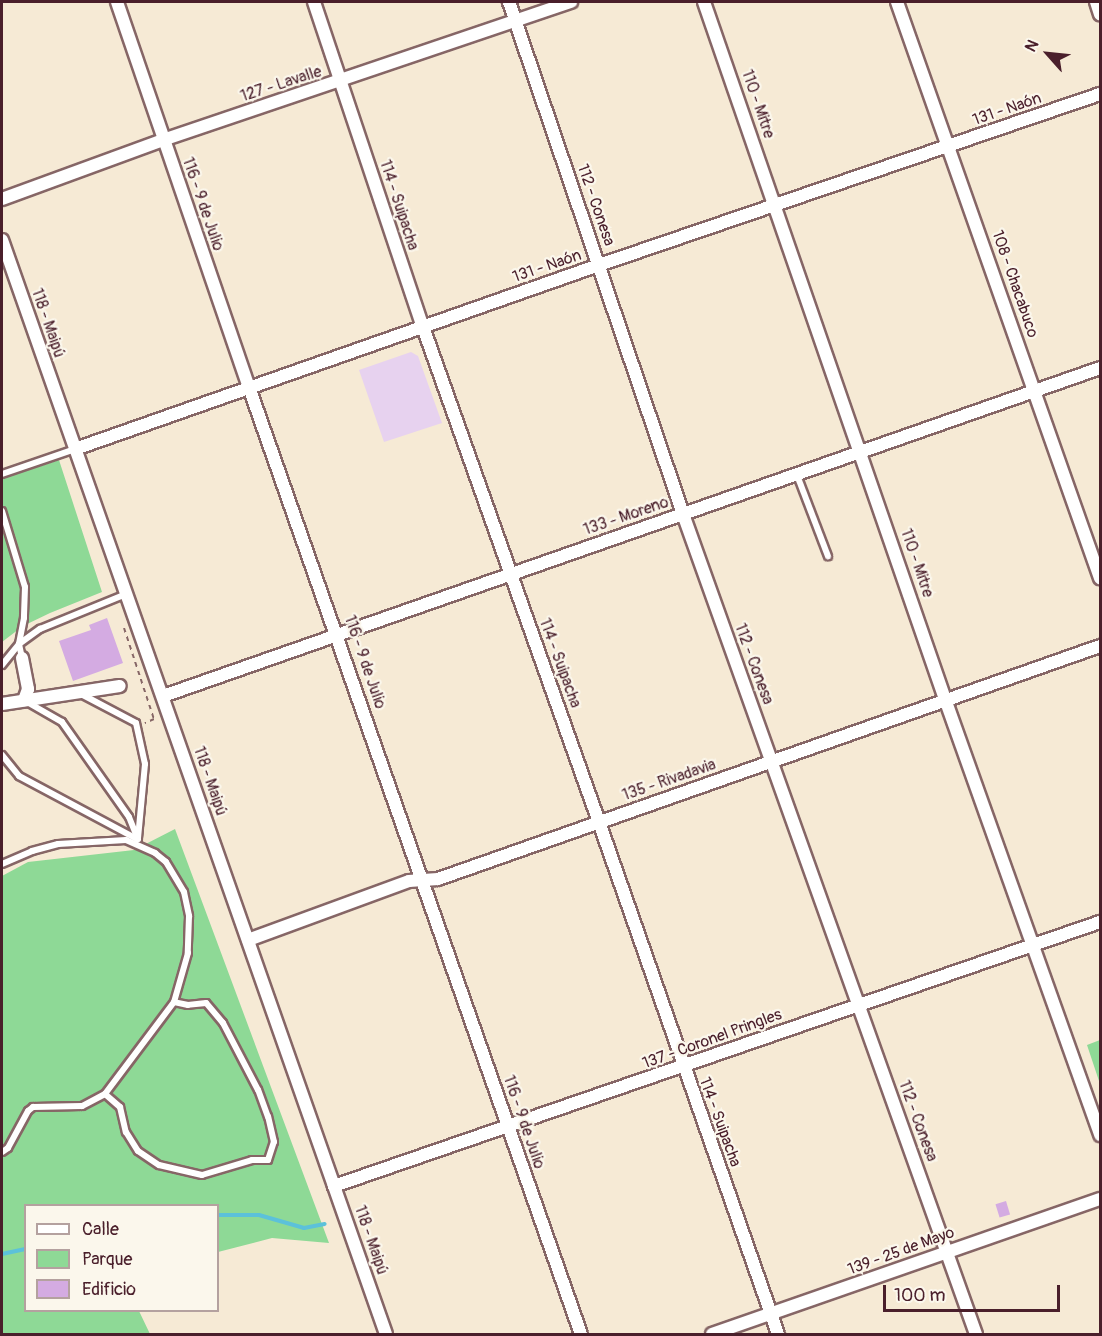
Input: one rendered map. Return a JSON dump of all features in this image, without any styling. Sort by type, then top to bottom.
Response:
[{"type":"street","name":"116 - 9 de Julio","points":[[117,2],[250,390],[424,880],[581,1335]]},
{"type":"street","name":"114 - Suipacha","points":[[314,2],[423,327],[600,822],[778,1335]]},
{"type":"street","name":"112 - Conesa","points":[[510,2],[682,514],[948,1251],[976,1335]]},
{"type":"street","name":"127 - Lavalle","points":[[2,199],[163,140],[341,82],[571,2]]},
{"type":"street","name":"110 - Mitre","points":[[704,2],[862,453],[945,699],[1101,1135]]},
{"type":"street","name":"108 - Chacabuco","points":[[897,2],[950,146],[1101,578]]},
{"type":"street","points":[[1096,2],[1101,14]]},
{"type":"street","name":"131 - Naón","points":[[75,449],[1101,94]]},
{"type":"street","name":"118 - Maipú","points":[[2,240],[386,1335]]},
{"type":"street","name":"133 - Moreno","points":[[163,696],[1101,368]]},
{"type":"street","name":"135 - Rivadavia","points":[[248,939],[409,881],[438,879],[1101,646]]},
{"type":"street","points":[[22,658],[28,689],[24,700]]},
{"type":"street","points":[[2,704],[81,694],[120,686]]},
{"type":"street","name":"137 - Coronel Pringles","points":[[334,1186],[684,1068],[858,1004],[1101,922]]},
{"type":"street","name":"139 - 25 de Mayo","points":[[712,1335],[1101,1199]]},
{"type":"lane","points":[[2,474],[75,449]]},
{"type":"lane","points":[[797,475],[828,556]]},
{"type":"lane","points":[[2,511],[25,587],[24,618],[19,645],[22,658]]},
{"type":"lane","points":[[2,665],[19,645],[40,629],[126,593]]},
{"type":"lane","points":[[81,694],[136,723],[145,764],[138,841]]},
{"type":"lane","points":[[24,700],[62,722],[129,818],[138,841]]},
{"type":"lane","points":[[2,754],[19,776],[138,841],[166,862],[177,877],[188,904],[188,953],[174,1002],[105,1094],[82,1106],[33,1107],[28,1111],[8,1148],[2,1152]]},
{"type":"lane","points":[[2,864],[32,851],[58,844],[115,839],[138,841]]},
{"type":"lane","points":[[105,1094],[114,1099],[120,1107],[126,1132],[138,1152],[159,1165],[202,1175],[252,1160],[268,1160],[274,1142],[268,1117],[258,1090],[224,1023],[206,1003],[189,1005],[174,1002]]},
{"type":"shaded area","points":[[411,352],[418,356],[442,423],[384,442],[359,370]]},
{"type":"green space","points":[[59,460],[102,592],[23,626],[2,642],[2,479]]},
{"type":"green space","points":[[175,829],[329,1243],[272,1238],[219,1252],[219,1204],[24,1204],[24,1312],[139,1312],[150,1334],[2,1334],[2,876],[28,862],[134,850]]},
{"type":"green space","points":[[1100,1040],[1100,1084],[1087,1045]]},
{"type":"building","points":[[107,618],[123,663],[73,681],[59,641],[91,630],[89,625]]},
{"type":"building","points":[[1006,1201],[1010,1214],[1000,1218],[995,1204]]},
{"type":"waterway","points":[[219,1215],[259,1215],[304,1228],[325,1224]]},
{"type":"waterway","points":[[2,1254],[24,1249]]}]
